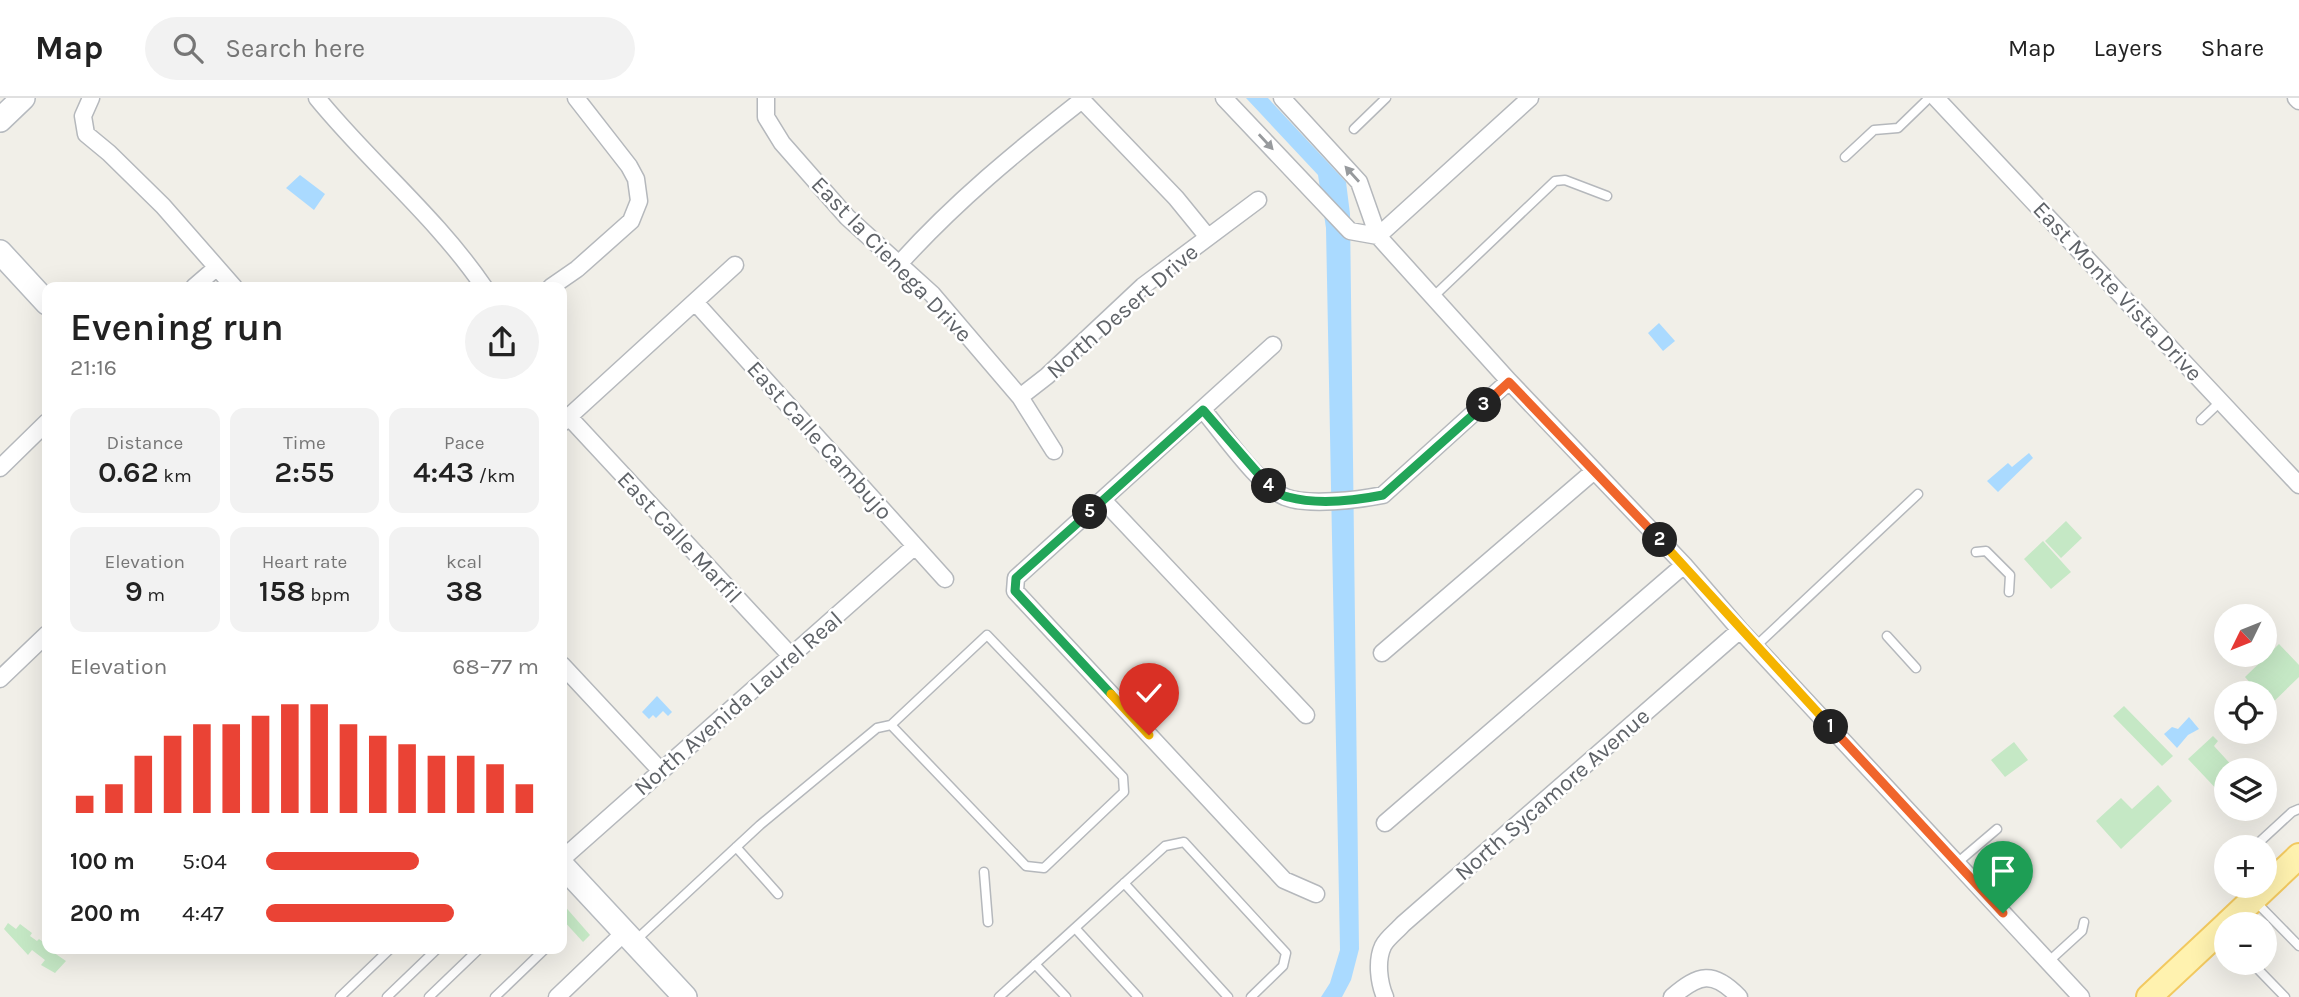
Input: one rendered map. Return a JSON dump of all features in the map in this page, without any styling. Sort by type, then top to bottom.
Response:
[{"type":"main road","points":[[0,120],[23,98]]},
{"type":"main road","points":[[0,251],[42,297]]},
{"type":"main road","points":[[2277,877],[2294,865]]},
{"type":"main road","points":[[567,870],[685,997]]},
{"type":"main road","points":[[2240,912],[2253,898]]},
{"type":"main road","points":[[2149,997],[2214,939]]},
{"type":"street","points":[[91,98],[83,116],[86,134],[140,182],[229,282]]},
{"type":"street","points":[[317,98],[347,135],[436,227],[480,282]]},
{"type":"street","points":[[558,282],[631,221],[639,201],[636,179],[629,166],[576,98]]},
{"type":"street","name":"East la Cienega Drive","points":[[766,98],[766,117],[782,144],[847,216],[932,294],[1020,397],[1054,452]]},
{"type":"street","points":[[1224,98],[1350,231],[1378,236]]},
{"type":"street","points":[[1282,98],[1359,182],[1378,236],[1509,382],[1684,565],[1740,630],[2081,997]]},
{"type":"street","points":[[1378,236],[1530,98]]},
{"type":"street","name":"East Monte Vista Drive","points":[[1937,98],[2299,485]]},
{"type":"street","points":[[900,263],[934,225],[1006,159],[1081,99],[1176,198],[1207,236]]},
{"type":"street","name":"North Desert Drive","points":[[1020,397],[1047,376],[1143,286],[1258,200]]},
{"type":"street","points":[[567,418],[735,265]]},
{"type":"street","points":[[200,282],[216,268]]},
{"type":"street","name":"East Calle Cambujo","points":[[695,302],[945,579]]},
{"type":"street","points":[[1273,345],[1016,578],[1015,591],[1284,880],[1317,894]]},
{"type":"street","points":[[1203,410],[1264,482],[1286,497],[1321,501],[1363,499],[1383,495],[1509,382]]},
{"type":"street","name":"East Calle Marfil","points":[[567,422],[791,656]]},
{"type":"street","points":[[0,468],[42,427]]},
{"type":"street","points":[[1382,653],[1594,471]]},
{"type":"street","points":[[1103,500],[1306,715]]},
{"type":"street","name":"North Avenida Laurel Real","points":[[567,855],[915,546]]},
{"type":"street","points":[[1385,823],[1684,565]]},
{"type":"street","name":"North Sycamore Avenue","points":[[1385,997],[1381,988],[1379,967],[1383,946],[1403,924],[1740,630]]},
{"type":"street","points":[[0,679],[42,639]]},
{"type":"street","points":[[567,670],[660,771]]},
{"type":"street","points":[[557,997],[630,937]]},
{"type":"street","points":[[1672,997],[1702,977],[1718,980],[1739,997]]},
{"type":"lane","points":[[1354,128],[1386,98]]},
{"type":"lane","points":[[1845,157],[1874,130],[1898,128],[1929,98]]},
{"type":"lane","points":[[1433,297],[1555,181],[1565,180],[1607,196]]},
{"type":"lane","points":[[2201,420],[2221,401]]},
{"type":"lane","points":[[1756,646],[1918,494]]},
{"type":"lane","points":[[1976,552],[1986,551],[2010,575],[2008,592]]},
{"type":"lane","points":[[630,937],[877,728],[891,725],[987,635],[1123,777],[1124,792],[1044,868],[1026,866],[891,725]]},
{"type":"lane","points":[[1886,636],[1916,668]]},
{"type":"lane","points":[[2267,835],[2292,811],[2299,809]]},
{"type":"lane","points":[[1957,863],[1997,829]]},
{"type":"lane","points":[[999,997],[1165,846],[1184,842],[1286,953],[1283,966],[1251,997]]},
{"type":"lane","points":[[736,847],[778,894]]},
{"type":"lane","points":[[984,872],[988,922]]},
{"type":"lane","points":[[1124,883],[1228,997]]},
{"type":"lane","points":[[2268,898],[2299,946]]},
{"type":"lane","points":[[2048,962],[2082,931],[2084,922]]},
{"type":"lane","points":[[1075,928],[1138,997]]},
{"type":"lane","points":[[340,997],[385,954]]},
{"type":"lane","points":[[387,997],[432,954]]},
{"type":"lane","points":[[429,997],[474,954]]},
{"type":"lane","points":[[495,997],[540,954]]},
{"type":"lane","points":[[1035,964],[1066,997]]},
{"type":"lane","points":[[2264,975],[2285,997]]},
{"type":"green space","points":[[2066,521],[2082,538],[2061,558],[2045,541]]},
{"type":"green space","points":[[2043,541],[2071,572],[2051,589],[2024,559]]},
{"type":"green space","points":[[2279,644],[2299,665],[2299,677],[2277,698],[2277,681],[2248,681],[2245,677],[2255,667],[2277,667]]},
{"type":"green space","points":[[2124,706],[2173,756],[2162,766],[2113,716]]},
{"type":"green space","points":[[2214,737],[2214,746],[2225,758],[2214,758],[2214,786],[2188,759]]},
{"type":"green space","points":[[2014,742],[2028,760],[2005,777],[1991,760]]},
{"type":"green space","points":[[2158,785],[2172,801],[2121,849],[2096,821],[2121,798],[2132,809]]},
{"type":"green space","points":[[567,909],[590,935],[583,942],[567,924]]},
{"type":"green space","points":[[8,923],[16,929],[20,924],[32,933],[30,936],[42,941],[42,954],[56,954],[66,961],[55,973],[41,965],[45,960],[32,950],[28,955],[4,929]]},
{"type":"water","points":[[1246,98],[1268,98],[1346,182],[1350,214],[1359,949],[1351,980],[1342,997],[1321,997],[1330,983],[1340,950],[1326,228],[1318,175]]},
{"type":"water","points":[[300,175],[325,194],[314,210],[286,188]]},
{"type":"water","points":[[1659,323],[1675,341],[1663,351],[1648,333]]},
{"type":"water","points":[[2029,453],[2033,458],[1998,492],[1987,481],[2008,463],[2012,467]]},
{"type":"water","points":[[657,696],[672,712],[668,716],[663,711],[656,718],[653,715],[649,719],[642,712]]},
{"type":"water","points":[[2189,717],[2199,729],[2188,735],[2177,748],[2164,734],[2172,727],[2178,729]]},
{"type":"route","points":[[1149,735],[1015,591],[1016,578],[1203,410],[1264,482],[1286,497],[1321,501],[1363,499],[1383,495],[1509,382],[1684,565],[1740,630],[2003,913]]}]
